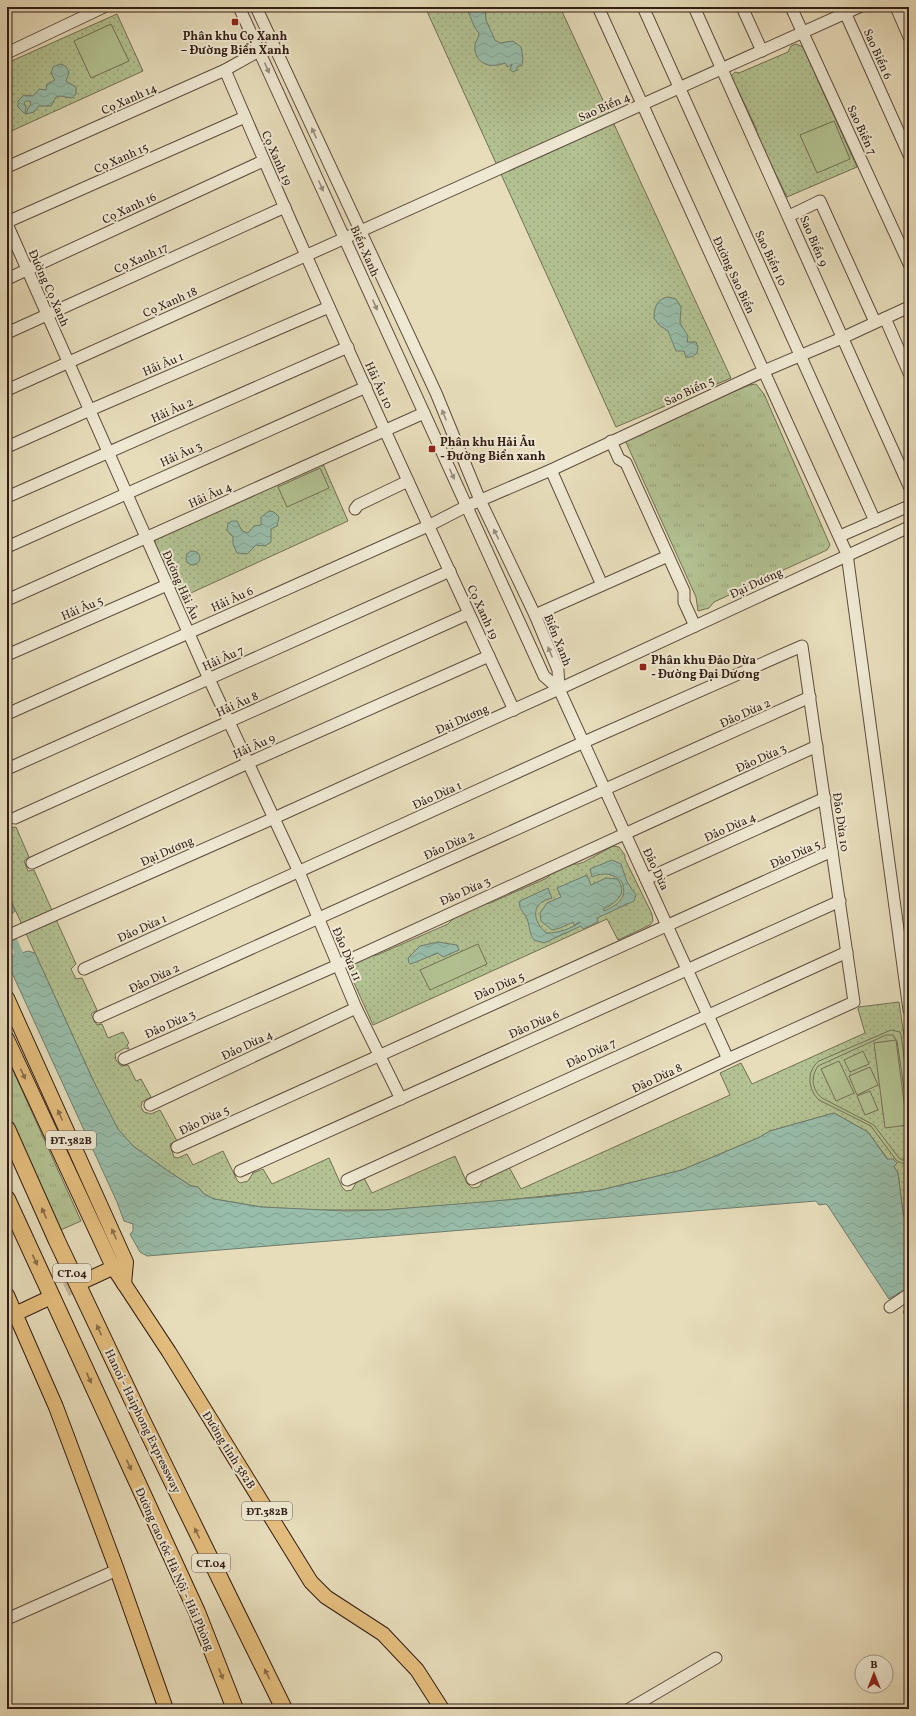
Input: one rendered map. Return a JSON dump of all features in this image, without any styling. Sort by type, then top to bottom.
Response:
[{"type":"highway","name":"Hanoi - Haiphong Expressway","points":[[7,1129],[57,1241],[140,1416],[284,1709]]},
{"type":"highway","name":"CT.04","points":[[7,1199],[197,1612],[235,1709]]},
{"type":"main road","name":"Đường tỉnh 382B","points":[[7,998],[120,1264],[124,1284],[177,1365],[311,1582],[326,1597],[383,1634],[417,1670],[442,1709]]},
{"type":"main road","name":"ĐT.382B","points":[[7,1039],[120,1264]]},
{"type":"main road","points":[[82,1282],[120,1264]]},
{"type":"main road","points":[[7,1295],[56,1407],[117,1570],[166,1709]]},
{"type":"main road","points":[[15,1314],[47,1299]]},
{"type":"street","points":[[7,53],[104,7]]},
{"type":"street","name":"Biển Xanh","points":[[239,7],[544,676],[559,689]]},
{"type":"street","name":"Biển Xanh","points":[[256,7],[436,393],[480,500],[535,615],[558,670],[559,689]]},
{"type":"street","name":"Đường Sao Biển","points":[[598,7],[641,105],[847,554],[909,1003]]},
{"type":"street","name":"Sao Biển 10","points":[[642,7],[801,354],[875,521]]},
{"type":"street","name":"Sao Biển 9","points":[[694,7],[909,486]]},
{"type":"street","points":[[742,7],[762,51]]},
{"type":"street","name":"Sao Biển 7","points":[[791,7],[909,264]]},
{"type":"street","name":"Sao Biển 4","points":[[345,238],[762,51],[803,32],[844,10],[859,7]]},
{"type":"street","points":[[896,7],[909,37]]},
{"type":"street","name":"Sao Biển 6","points":[[844,10],[909,155]]},
{"type":"street","name":"Cọ Xanh 14","points":[[7,167],[225,70],[259,51]]},
{"type":"street","name":"Cọ Xanh 19","points":[[225,70],[263,160],[306,255]]},
{"type":"street","name":"Cọ Xanh 15","points":[[7,223],[245,117]]},
{"type":"street","name":"Cọ Xanh 16","points":[[7,279],[263,160]]},
{"type":"street","points":[[789,216],[820,201],[880,320],[909,373]]},
{"type":"street","name":"Cọ Xanh 17","points":[[7,333],[285,207]]},
{"type":"street","name":"Đường Cọ Xanh","points":[[7,223],[46,315],[69,361]]},
{"type":"street","name":"Cọ Xanh 18","points":[[7,390],[345,238]]},
{"type":"street","name":"Hải Âu 10","points":[[306,255],[428,526]]},
{"type":"street","name":"Hải Âu 1","points":[[7,447],[329,307]]},
{"type":"street","name":"Sao Biển 5","points":[[480,500],[550,470],[801,354],[842,338],[909,307]]},
{"type":"street","name":"Hải Âu 2","points":[[7,497],[348,347]]},
{"type":"street","name":"Đường Hải Âu","points":[[69,361],[209,679],[230,721],[274,818]]},
{"type":"street","name":"Hải Âu 3","points":[[7,547],[127,492],[366,387]]},
{"type":"street","name":"Hải Âu 4","points":[[7,600],[424,413]]},
{"type":"street","points":[[611,441],[619,459],[626,463],[684,591],[684,602],[695,626]]},
{"type":"street","points":[[550,470],[602,585]]},
{"type":"street","points":[[354,509],[358,505],[408,481]]},
{"type":"street","points":[[466,506],[480,500]]},
{"type":"street","name":"Hải Âu 6","points":[[7,714],[428,526],[466,506]]},
{"type":"street","points":[[840,536],[909,506]]},
{"type":"street","name":"Cọ Xanh 19","points":[[428,526],[514,710]]},
{"type":"street","name":"Đại Dương","points":[[7,936],[514,710],[847,554],[909,527]]},
{"type":"street","points":[[535,615],[668,556]]},
{"type":"street","name":"Hải Âu 7","points":[[7,769],[450,571]]},
{"type":"street","name":"Hải Âu 5","points":[[7,655],[167,585]]},
{"type":"street","name":"Hải Âu 8","points":[[15,818],[468,614]]},
{"type":"street","name":"Đảo Dừa 10","points":[[802,646],[854,1002]]},
{"type":"street","name":"Đảo Dừa 1","points":[[84,969],[584,742],[802,646]]},
{"type":"street","name":"Hải Âu 9","points":[[32,863],[248,763],[489,656]]},
{"type":"street","name":"Đảo Dừa","points":[[559,689],[728,1059]]},
{"type":"street","name":"Đảo Dừa 2","points":[[99,1017],[318,917],[605,790],[810,697]]},
{"type":"street","name":"Đảo Dừa 3","points":[[124,1059],[338,965],[817,746]]},
{"type":"street","name":"Đảo Dừa 4","points":[[646,879],[825,798]]},
{"type":"street","name":"Đảo Dừa 11","points":[[274,818],[299,872],[356,1008],[401,1099]]},
{"type":"street","name":"Đảo Dừa 5","points":[[177,1147],[832,851]]},
{"type":"street","name":"Đảo Dừa 6","points":[[240,1172],[840,901]]},
{"type":"street","name":"Đảo Dừa 7","points":[[347,1180],[707,1014],[847,952]]},
{"type":"street","name":"Đảo Dừa 8","points":[[472,1179],[728,1059],[854,1002]]},
{"type":"street","name":"Đảo Dừa 4","points":[[150,1105],[356,1008]]},
{"type":"street","points":[[890,1307],[909,1294]]},
{"type":"street","points":[[7,1619],[117,1570]]},
{"type":"street","points":[[629,1709],[716,1658]]},
{"type":"green space","points":[[425,7],[560,7],[731,378],[616,427]]},
{"type":"green space","points":[[117,14],[143,71],[7,133],[7,63]]},
{"type":"green space","points":[[111,24],[129,61],[91,78],[74,41]]},
{"type":"green space","points":[[796,44],[803,47],[857,167],[787,197],[756,134],[757,130],[737,88],[734,87],[731,76],[735,72],[739,73],[788,52],[791,46]]},
{"type":"green space","points":[[834,121],[850,159],[817,173],[800,135]]},
{"type":"green space","points":[[756,384],[764,394],[830,545],[827,550],[714,602],[709,608],[698,611],[696,597],[625,440],[749,385]]},
{"type":"green space","points":[[323,464],[348,521],[180,598],[155,544],[155,540],[160,535],[170,533]]},
{"type":"green space","points":[[320,468],[329,488],[287,507],[278,487]]},
{"type":"green space","points":[[7,824],[9,828],[16,827],[29,857],[24,861],[28,871],[34,870],[76,964],[71,969],[76,979],[82,978],[97,1010],[91,1014],[97,1025],[102,1024],[108,1038],[123,1032],[129,1043],[127,1045],[129,1049],[125,1048],[115,1054],[116,1060],[121,1066],[128,1065],[136,1081],[141,1079],[151,1097],[142,1102],[141,1107],[144,1112],[151,1114],[160,1110],[177,1141],[170,1144],[174,1157],[178,1158],[187,1154],[193,1165],[223,1151],[237,1180],[240,1183],[248,1181],[253,1173],[263,1169],[272,1184],[329,1158],[342,1187],[346,1191],[352,1190],[357,1181],[364,1178],[372,1193],[455,1156],[467,1183],[472,1188],[479,1187],[484,1179],[509,1167],[521,1189],[730,1095],[720,1073],[741,1063],[752,1084],[865,1033],[858,1009],[859,1007],[899,1002],[909,1070],[909,1232],[903,1213],[898,1173],[868,1132],[834,1113],[770,1131],[758,1138],[682,1170],[601,1190],[479,1203],[384,1210],[317,1210],[261,1207],[214,1199],[204,1194],[198,1187],[191,1186],[171,1173],[133,1146],[118,1129],[104,1104],[7,892]]},
{"type":"green space","points":[[613,846],[619,847],[625,855],[625,859],[652,914],[653,921],[650,925],[618,940],[607,919],[373,1025],[351,976],[349,968],[351,964],[369,956],[377,955],[448,924],[467,910],[490,903],[547,878],[553,872],[573,864],[584,862]]},
{"type":"green space","points":[[478,944],[487,964],[430,990],[420,970]]},
{"type":"green space","points":[[891,1030],[900,1032],[901,1035],[909,1094],[909,1122],[897,1041],[893,1035],[886,1035],[818,1066],[814,1074],[813,1082],[816,1091],[822,1098],[874,1125],[899,1158],[902,1160],[909,1159],[909,1162],[904,1163],[896,1160],[871,1126],[819,1100],[815,1096],[810,1080],[812,1070],[819,1061]]},
{"type":"green space","points":[[896,1040],[907,1125],[885,1128],[874,1043]]},
{"type":"green space","points":[[863,1051],[869,1064],[850,1072],[844,1060]]},
{"type":"green space","points":[[7,1057],[81,1221],[56,1232],[7,1124]]},
{"type":"green space","points":[[839,1061],[854,1093],[836,1101],[821,1069]]},
{"type":"green space","points":[[870,1067],[878,1085],[857,1095],[849,1076]]},
{"type":"green space","points":[[870,1091],[878,1110],[865,1115],[857,1096]]},
{"type":"water","points":[[466,7],[485,7],[486,20],[495,40],[500,43],[513,41],[521,47],[523,58],[522,65],[517,67],[517,70],[513,72],[510,70],[512,64],[508,67],[505,63],[499,65],[488,65],[480,60],[475,51],[475,44],[479,33],[475,28]]},
{"type":"water","points":[[60,64],[65,66],[67,69],[69,73],[66,81],[76,87],[76,94],[72,98],[60,96],[56,97],[51,106],[39,106],[34,112],[26,114],[31,104],[30,101],[26,101],[24,103],[26,107],[25,114],[18,107],[18,101],[24,95],[33,96],[39,89],[46,90],[47,84],[55,80],[51,73],[53,67]]},
{"type":"water","points":[[668,297],[676,299],[681,307],[680,323],[688,336],[687,342],[696,342],[698,348],[697,353],[692,357],[686,357],[684,351],[676,351],[668,331],[659,325],[654,318],[657,304],[664,298]]},
{"type":"water","points":[[269,511],[274,512],[279,517],[277,526],[271,529],[271,542],[265,546],[256,545],[247,554],[237,553],[233,544],[233,537],[227,530],[228,523],[237,521],[242,531],[248,533],[254,526],[261,525],[261,517]]},
{"type":"water","points":[[193,551],[198,553],[200,558],[198,563],[193,565],[188,563],[186,558],[188,553]]},
{"type":"water","points":[[612,860],[621,864],[627,882],[636,895],[634,901],[597,918],[598,922],[583,929],[581,926],[544,943],[534,940],[531,935],[526,916],[521,909],[520,901],[548,888],[552,898],[543,901],[538,905],[536,909],[536,918],[543,930],[547,933],[551,933],[569,929],[576,924],[574,925],[573,922],[552,930],[541,921],[540,913],[547,903],[561,897],[557,888],[587,875],[591,885],[606,878],[617,879],[622,889],[621,893],[616,901],[603,909],[604,911],[614,906],[623,897],[624,888],[622,882],[612,875],[608,874],[600,874],[592,877],[590,869]]},
{"type":"water","points":[[7,892],[15,911],[7,918]]},
{"type":"water","points":[[7,924],[18,954],[28,951],[35,953],[93,1080],[118,1129],[133,1146],[171,1173],[191,1186],[198,1187],[204,1194],[214,1199],[261,1207],[346,1211],[384,1210],[543,1197],[601,1190],[682,1170],[758,1138],[770,1131],[834,1113],[868,1132],[887,1159],[893,1159],[897,1163],[894,1167],[898,1173],[903,1213],[909,1232],[909,1297],[904,1290],[889,1299],[828,1206],[826,1204],[819,1205],[816,1201],[147,1256],[140,1252],[130,1234],[133,1231],[133,1224],[124,1221],[117,1202],[7,962],[12,957],[7,946]]},
{"type":"water","points":[[438,942],[457,945],[459,950],[443,957],[438,953],[411,964],[409,963],[408,958],[420,946]]},
{"type":"water","points":[[909,1304],[909,1322],[903,1312]]},
{"type":"pier","points":[[7,922],[19,951],[9,955],[7,951]]},
{"type":"waterway","points":[[7,927],[23,962]]},
{"type":"tunnel","points":[[47,1299],[82,1282]]},
{"type":"place","name":"Phân khu Cọ Xanh – Đường Biển Xanh","points":[[235,22]]},
{"type":"place","name":"Phân khu Hải Âu - Đường Biển xanh","points":[[432,449]]},
{"type":"place","name":"Phân khu Đảo Dừa - Đường Đại Dương","points":[[643,667]]}]
